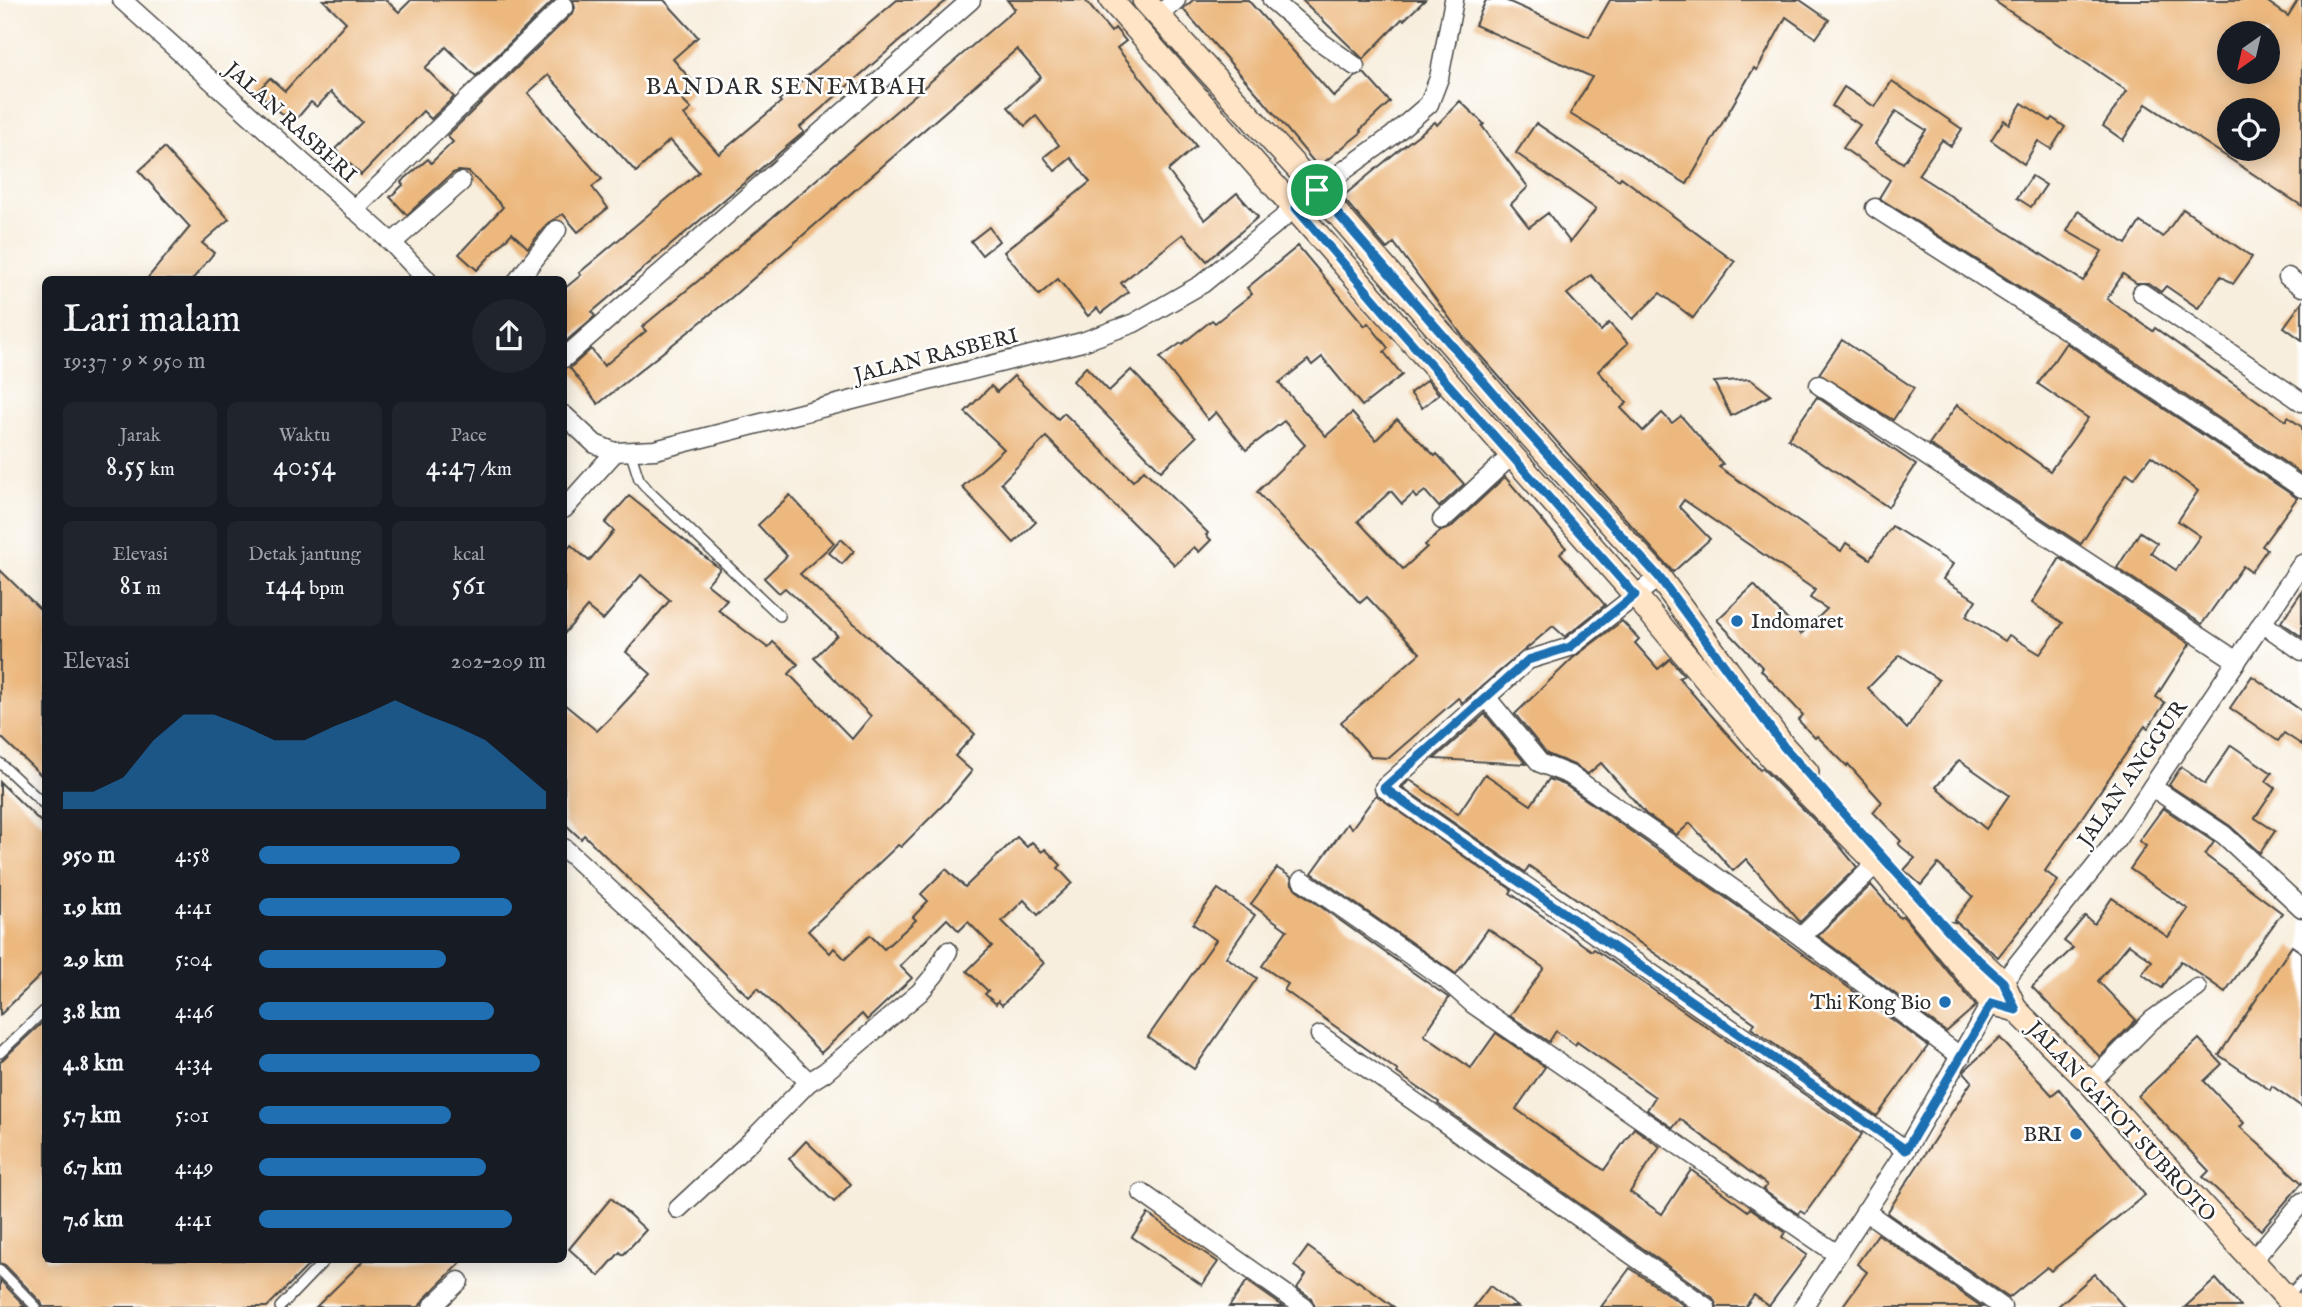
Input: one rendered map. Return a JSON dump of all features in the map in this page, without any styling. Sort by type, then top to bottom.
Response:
[{"type":"main road","points":[[1111,0],[1635,595],[1877,863],[1992,1003]]},
{"type":"main road","points":[[1152,8],[1317,190],[1528,433],[1659,577],[1778,752],[1957,940],[2003,982],[2016,1010]]},
{"type":"main road","name":"JALAN GATOT SUBROTO","points":[[1992,1003],[2016,1010],[2090,1083],[2253,1260],[2295,1295]]},
{"type":"street","name":"JALAN RASBERI","points":[[122,0],[392,243],[423,276]]},
{"type":"street","points":[[567,355],[971,0]]},
{"type":"street","points":[[1152,8],[1176,0]]},
{"type":"street","points":[[1272,0],[1321,42],[1355,66]]},
{"type":"street","name":"JALAN RASBERI","points":[[622,452],[668,446],[1092,339],[1134,323],[1202,284],[1317,190],[1392,136],[1429,104],[1439,78],[1454,0]]},
{"type":"street","points":[[354,210],[564,6]]},
{"type":"street","points":[[392,243],[461,182]]},
{"type":"street","points":[[1875,208],[2085,342],[2302,488]]},
{"type":"street","points":[[521,276],[557,230]]},
{"type":"street","points":[[2142,293],[2302,402]]},
{"type":"street","points":[[1819,386],[2236,661]]},
{"type":"street","points":[[567,418],[595,444],[622,452],[567,506]]},
{"type":"street","points":[[1442,520],[1512,455]]},
{"type":"street","name":"JALAN ANGGUR","points":[[1803,1307],[1906,1150],[2003,982],[2117,839],[2302,564]]},
{"type":"street","points":[[1659,577],[1570,647],[1528,660],[1384,788],[1906,1150]]},
{"type":"street","points":[[2262,623],[2302,651]]},
{"type":"street","points":[[1486,697],[1540,763],[1570,775],[1801,937],[1961,1057]]},
{"type":"street","points":[[2152,787],[2224,835],[2302,908]]},
{"type":"street","points":[[567,851],[632,910],[808,1082]]},
{"type":"street","points":[[1801,937],[1877,863]]},
{"type":"street","points":[[1302,880],[1446,980],[1474,1004],[1837,1254]]},
{"type":"street","points":[[678,1209],[750,1142],[808,1082],[825,1072],[920,992],[935,974],[948,951]]},
{"type":"street","points":[[2090,1083],[2151,1020],[2197,988]]},
{"type":"street","points":[[1320,1035],[1706,1307]]},
{"type":"street","points":[[1142,1193],[1304,1307]]},
{"type":"street","points":[[2253,1260],[2302,1202]]},
{"type":"street","points":[[1864,1211],[2002,1307]]},
{"type":"street","points":[[432,1307],[459,1281]]},
{"type":"lane","points":[[622,452],[649,491],[780,616]]},
{"type":"lane","points":[[0,763],[42,802]]},
{"type":"lane","points":[[0,1053],[42,1013]]},
{"type":"lane","points":[[280,1307],[322,1263]]},
{"type":"lane","points":[[0,1270],[36,1307]]},
{"type":"building","points":[[323,0],[386,0],[399,12],[411,0],[554,0],[476,76],[446,47],[425,68],[454,97],[431,119],[423,111],[361,175],[335,149],[362,122],[331,92],[317,107],[311,102],[293,123],[257,92],[270,78],[285,91],[346,22]]},
{"type":"building","points":[[573,0],[664,0],[698,37],[673,59],[697,87],[682,100],[691,109],[684,115],[719,154],[897,0],[947,0],[800,127],[804,132],[592,312],[595,316],[567,340],[567,287],[581,275],[579,273],[699,172],[670,140],[636,172],[548,75],[528,93],[602,179],[592,187],[608,208],[578,232],[563,214],[548,223],[528,248],[512,233],[477,270],[459,254],[503,207],[469,172],[453,173],[407,215],[390,197],[403,185],[401,182],[428,159],[431,163],[453,142],[447,136],[572,14],[575,8]]},
{"type":"building","points":[[1007,0],[1085,0],[1111,32],[1115,28],[1126,41],[1117,48],[1196,146],[1168,171],[1205,220],[1237,193],[1258,217],[1207,261],[1183,234],[1121,283],[1128,292],[1101,313],[1097,308],[1088,316],[1058,279],[1039,295],[1004,252],[1090,182],[1071,158],[1055,171],[1044,157],[1059,145],[1036,116],[1025,126],[1008,107],[1041,77],[1017,49],[732,297],[598,404],[570,368],[591,349],[604,366],[646,331],[642,327],[1015,9]]},
{"type":"building","points":[[1193,0],[1248,0],[1334,97],[1355,77],[1364,73],[1390,102],[1360,130],[1362,132],[1318,167],[1183,9]]},
{"type":"building","points":[[1302,0],[1425,0],[1363,59]]},
{"type":"building","points":[[1486,0],[1505,0],[1589,37],[1610,0],[1800,0],[1829,20],[1816,38],[1786,17],[1687,184],[1570,114],[1592,77],[1475,25]]},
{"type":"building","points":[[1993,0],[2265,0],[2288,16],[2298,0],[2302,0],[2302,206],[2233,161],[2280,161],[2280,98],[2217,98],[2217,150],[2146,104],[2123,140],[2103,126],[2127,91]]},
{"type":"building","points":[[1892,81],[1962,129],[1951,146],[1942,140],[1918,175],[2083,281],[2102,251],[2067,231],[2078,211],[2126,244],[2140,222],[2163,237],[2183,209],[2252,257],[2233,284],[2221,276],[2198,308],[2166,286],[2161,292],[2148,283],[2136,283],[2123,274],[2107,299],[2153,331],[2155,328],[2286,421],[2288,417],[2302,427],[2302,474],[2091,332],[1879,198],[1890,180],[1843,148],[1860,125],[1832,106],[1844,87],[1875,107]],"holes":[[[1896,111],[1926,130],[1903,163],[1875,144]]]},
{"type":"building","points":[[1460,101],[1484,124],[1482,126],[1528,187],[1511,204],[1529,227],[1548,213],[1570,242],[1596,209],[1516,153],[1536,123],[1619,180],[1621,177],[1735,262],[1693,318],[1660,293],[1633,319],[1591,275],[1567,294],[1601,331],[1609,323],[1628,343],[1598,371],[1627,403],[1621,408],[1643,431],[1662,413],[1672,423],[1681,416],[1723,464],[1719,467],[1841,551],[1846,543],[1870,559],[1892,526],[1953,564],[1943,579],[1976,600],[1966,616],[2005,641],[2009,635],[2040,654],[2063,623],[2032,603],[2060,558],[2190,644],[2156,697],[2165,703],[2148,728],[2145,726],[2045,871],[2058,881],[1998,957],[1954,920],[1973,896],[1938,864],[1921,885],[1904,870],[1915,858],[1898,844],[1901,841],[1873,812],[1882,802],[1848,764],[1847,766],[1817,736],[1815,738],[1798,720],[1803,715],[1717,620],[1754,585],[1801,634],[1827,609],[1810,598],[1815,590],[1684,500],[1679,507],[1710,539],[1673,572],[1462,335],[1394,243],[1387,249],[1342,197],[1435,122],[1437,125]],"holes":[[[1900,655],[1939,680],[1907,729],[1868,688]],[[1959,760],[2009,795],[1986,829],[1936,787]]]},
{"type":"building","points":[[2022,103],[2065,127],[2051,149],[2038,141],[2024,164],[1991,140],[2004,120],[2009,124]]},
{"type":"building","points":[[164,148],[229,219],[202,243],[214,253],[195,276],[149,276],[190,227],[139,171]]},
{"type":"building","points":[[2032,176],[2046,185],[2031,207],[2017,198]]},
{"type":"building","points":[[989,227],[999,241],[982,255],[971,241]]},
{"type":"building","points":[[1298,246],[1365,326],[1368,323],[1388,348],[1384,352],[1402,375],[1362,406],[1322,357],[1312,365],[1308,360],[1279,383],[1326,436],[1352,413],[1376,440],[1397,419],[1435,456],[1437,454],[1464,484],[1439,507],[1425,491],[1416,498],[1413,494],[1402,504],[1391,491],[1358,521],[1403,569],[1427,547],[1425,545],[1441,531],[1450,528],[1505,477],[1566,548],[1560,553],[1605,605],[1565,637],[1553,626],[1461,704],[1458,698],[1389,758],[1371,757],[1341,722],[1420,653],[1367,597],[1360,603],[1257,492],[1305,445],[1284,421],[1246,450],[1216,412],[1208,420],[1160,358],[1212,320],[1215,323],[1252,294],[1247,288]]},
{"type":"building","points":[[2302,302],[2302,340],[2284,327]]},
{"type":"building","points":[[1842,340],[1914,388],[1893,420],[1819,374]]},
{"type":"building","points":[[2066,343],[2297,498],[2262,546],[2267,549],[2251,572],[2243,566],[2202,624],[2117,568],[2140,532],[2157,543],[2151,553],[2176,570],[2200,536],[2178,521],[2198,491],[2151,456],[2134,478],[2127,473],[2081,544],[1929,444],[1957,405],[2050,471],[2088,418],[2038,384]]},
{"type":"building","points":[[1086,367],[1109,391],[1131,370],[1196,437],[1161,471],[1073,381]]},
{"type":"building","points":[[1014,376],[1058,419],[1064,413],[1133,481],[1144,470],[1208,533],[1206,535],[1211,540],[1199,552],[1194,547],[1175,565],[1046,437],[1001,483],[1036,522],[1014,543],[962,487],[1004,449],[965,412],[991,386],[997,392]]},
{"type":"building","points":[[1750,379],[1771,395],[1731,416],[1714,382]]},
{"type":"building","points":[[1427,380],[1439,394],[1422,408],[1410,393]]},
{"type":"building","points":[[1817,397],[1916,465],[1888,507],[1788,439]]},
{"type":"building","points":[[790,495],[834,543],[800,574],[975,734],[955,756],[972,771],[947,801],[901,847],[898,845],[808,931],[830,953],[834,948],[845,959],[870,935],[884,949],[916,920],[913,917],[928,901],[921,894],[946,869],[965,887],[1017,837],[1027,847],[1032,842],[1042,852],[1045,849],[1061,865],[1058,868],[1072,883],[1038,915],[1024,900],[1002,921],[1044,963],[1002,1005],[998,1001],[996,1004],[985,994],[988,991],[967,971],[992,946],[968,922],[959,931],[947,919],[900,966],[912,978],[867,1020],[862,1014],[821,1053],[758,988],[749,997],[584,835],[581,839],[567,826],[567,706],[597,731],[614,714],[651,674],[626,652],[670,600],[641,575],[603,620],[587,607],[567,630],[567,550],[571,545],[589,561],[614,531],[605,523],[629,496],[720,569],[707,584],[727,600],[718,610],[768,648],[773,642],[798,664],[789,674],[852,739],[871,716],[814,658],[837,635],[785,588],[779,593],[764,578],[787,556],[758,525]]},
{"type":"building","points":[[841,539],[854,551],[842,564],[829,553]]},
{"type":"building","points":[[0,570],[42,611],[42,776],[0,736]]},
{"type":"building","points":[[2302,591],[2302,637],[2281,622]]},
{"type":"building","points":[[1622,621],[1639,639],[1635,643],[1658,669],[1670,659],[1684,675],[1679,678],[1724,730],[1760,770],[1762,768],[1837,843],[1857,867],[1800,922],[1746,859],[1733,871],[1690,823],[1677,835],[1646,814],[1601,763],[1588,774],[1547,754],[1515,714],[1573,658]]},
{"type":"building","points":[[2252,676],[2302,711],[2302,745],[2284,733],[2278,741],[2230,708]]},
{"type":"building","points":[[1485,714],[1526,764],[1434,759]]},
{"type":"building","points":[[2231,745],[2272,773],[2266,781],[2275,788],[2255,818],[2275,831],[2260,853],[2230,826],[2169,785],[2181,767],[2205,784]]},
{"type":"building","points":[[1485,774],[1531,805],[1549,779],[1565,785],[1746,912],[1928,1046],[1877,1116],[1751,1028],[1755,1023],[1529,866],[1525,872],[1402,787],[1410,780],[1458,814]]},
{"type":"building","points":[[0,782],[42,823],[42,974],[0,1015]]},
{"type":"building","points":[[1376,795],[1512,890],[1510,893],[1592,951],[1594,949],[1862,1134],[1805,1214],[1800,1211],[1798,1214],[1763,1190],[1767,1185],[1680,1119],[1673,1128],[1647,1110],[1655,1097],[1577,1042],[1575,1045],[1556,1031],[1549,1042],[1510,1016],[1544,968],[1488,929],[1456,974],[1312,873],[1347,824],[1352,828]]},
{"type":"building","points":[[2163,808],[2214,842],[2205,855],[2282,913],[2225,992],[2181,961],[2162,988],[2142,974],[2152,961],[2129,944],[2098,981],[2136,1020],[2100,1057],[2032,987],[2073,948],[2064,941],[2085,916],[2094,924],[2112,898],[2168,937],[2188,909],[2130,869],[2146,846],[2139,841]]},
{"type":"building","points":[[1277,868],[1291,877],[1296,889],[1449,998],[1424,1035],[1471,1068],[1496,1033],[1545,1067],[1516,1109],[1604,1170],[1634,1128],[1660,1147],[1630,1192],[1662,1214],[1691,1170],[1748,1211],[1750,1208],[1785,1232],[1782,1237],[1807,1255],[1769,1306],[1754,1295],[1745,1307],[1717,1307],[1713,1298],[1438,1104],[1439,1102],[1397,1073],[1398,1071],[1284,990],[1288,984],[1262,966],[1287,930],[1251,904]]},
{"type":"building","points":[[1871,885],[1900,918],[1903,916],[1976,1006],[1946,1032],[1818,936]]},
{"type":"building","points":[[1218,889],[1255,915],[1226,957],[1257,978],[1194,1069],[1148,1037],[1216,940],[1193,924]]},
{"type":"building","points":[[2292,946],[2302,953],[2302,1107],[2272,1086],[2270,1090],[2219,1055]]},
{"type":"building","points":[[42,1023],[42,1263],[311,1263],[267,1307],[43,1307],[5,1265],[0,1263],[0,1062]]},
{"type":"building","points":[[2000,1038],[2052,1095],[2059,1089],[2145,1195],[2051,1271],[2047,1267],[2009,1298],[1887,1213],[1972,1081],[1964,1072]]},
{"type":"building","points":[[2199,1039],[2222,1064],[2204,1081],[2244,1123],[2240,1127],[2302,1183],[2261,1230],[2203,1177],[2209,1171],[2138,1096]]},
{"type":"building","points":[[806,1141],[851,1184],[834,1202],[789,1159]]},
{"type":"building","points":[[611,1198],[646,1230],[623,1255],[620,1252],[599,1276],[569,1249]]},
{"type":"building","points":[[1148,1214],[1218,1262],[1202,1285],[1132,1237]]},
{"type":"building","points":[[1878,1234],[1982,1307],[1842,1307],[1867,1272],[1857,1264]]},
{"type":"building","points":[[1308,1247],[1394,1307],[1315,1307],[1311,1298],[1297,1288],[1306,1275],[1294,1266]]},
{"type":"building","points":[[361,1263],[460,1263],[419,1307],[316,1307]]},
{"type":"building","points":[[1630,1268],[1686,1307],[1601,1307]]},
{"type":"building","points":[[2095,1274],[2124,1307],[2057,1307]]},
{"type":"building","points":[[2216,1279],[2241,1307],[2185,1307]]},
{"type":"building","points":[[0,1280],[26,1307],[0,1307]]},
{"type":"building","points":[[1247,1281],[1284,1307],[1229,1307]]},
{"type":"building","points":[[1490,1286],[1518,1307],[1474,1307]]},
{"type":"place","name":"Indomaret","points":[[1737,621]]},
{"type":"place","name":"Thi Kong Bio","points":[[1945,1002]]},
{"type":"place","name":"BRI","points":[[2076,1134]]},
{"type":"district","name":"BANDAR SENEMBAH","points":[[787,86]]},
{"type":"route","points":[[1317,190],[1528,433],[1659,577],[1784,747],[1957,940],[2003,982],[2016,1010],[1992,1003],[1906,1150],[1384,788],[1528,660],[1570,647],[1635,595],[1296,208],[1317,190]]}]
